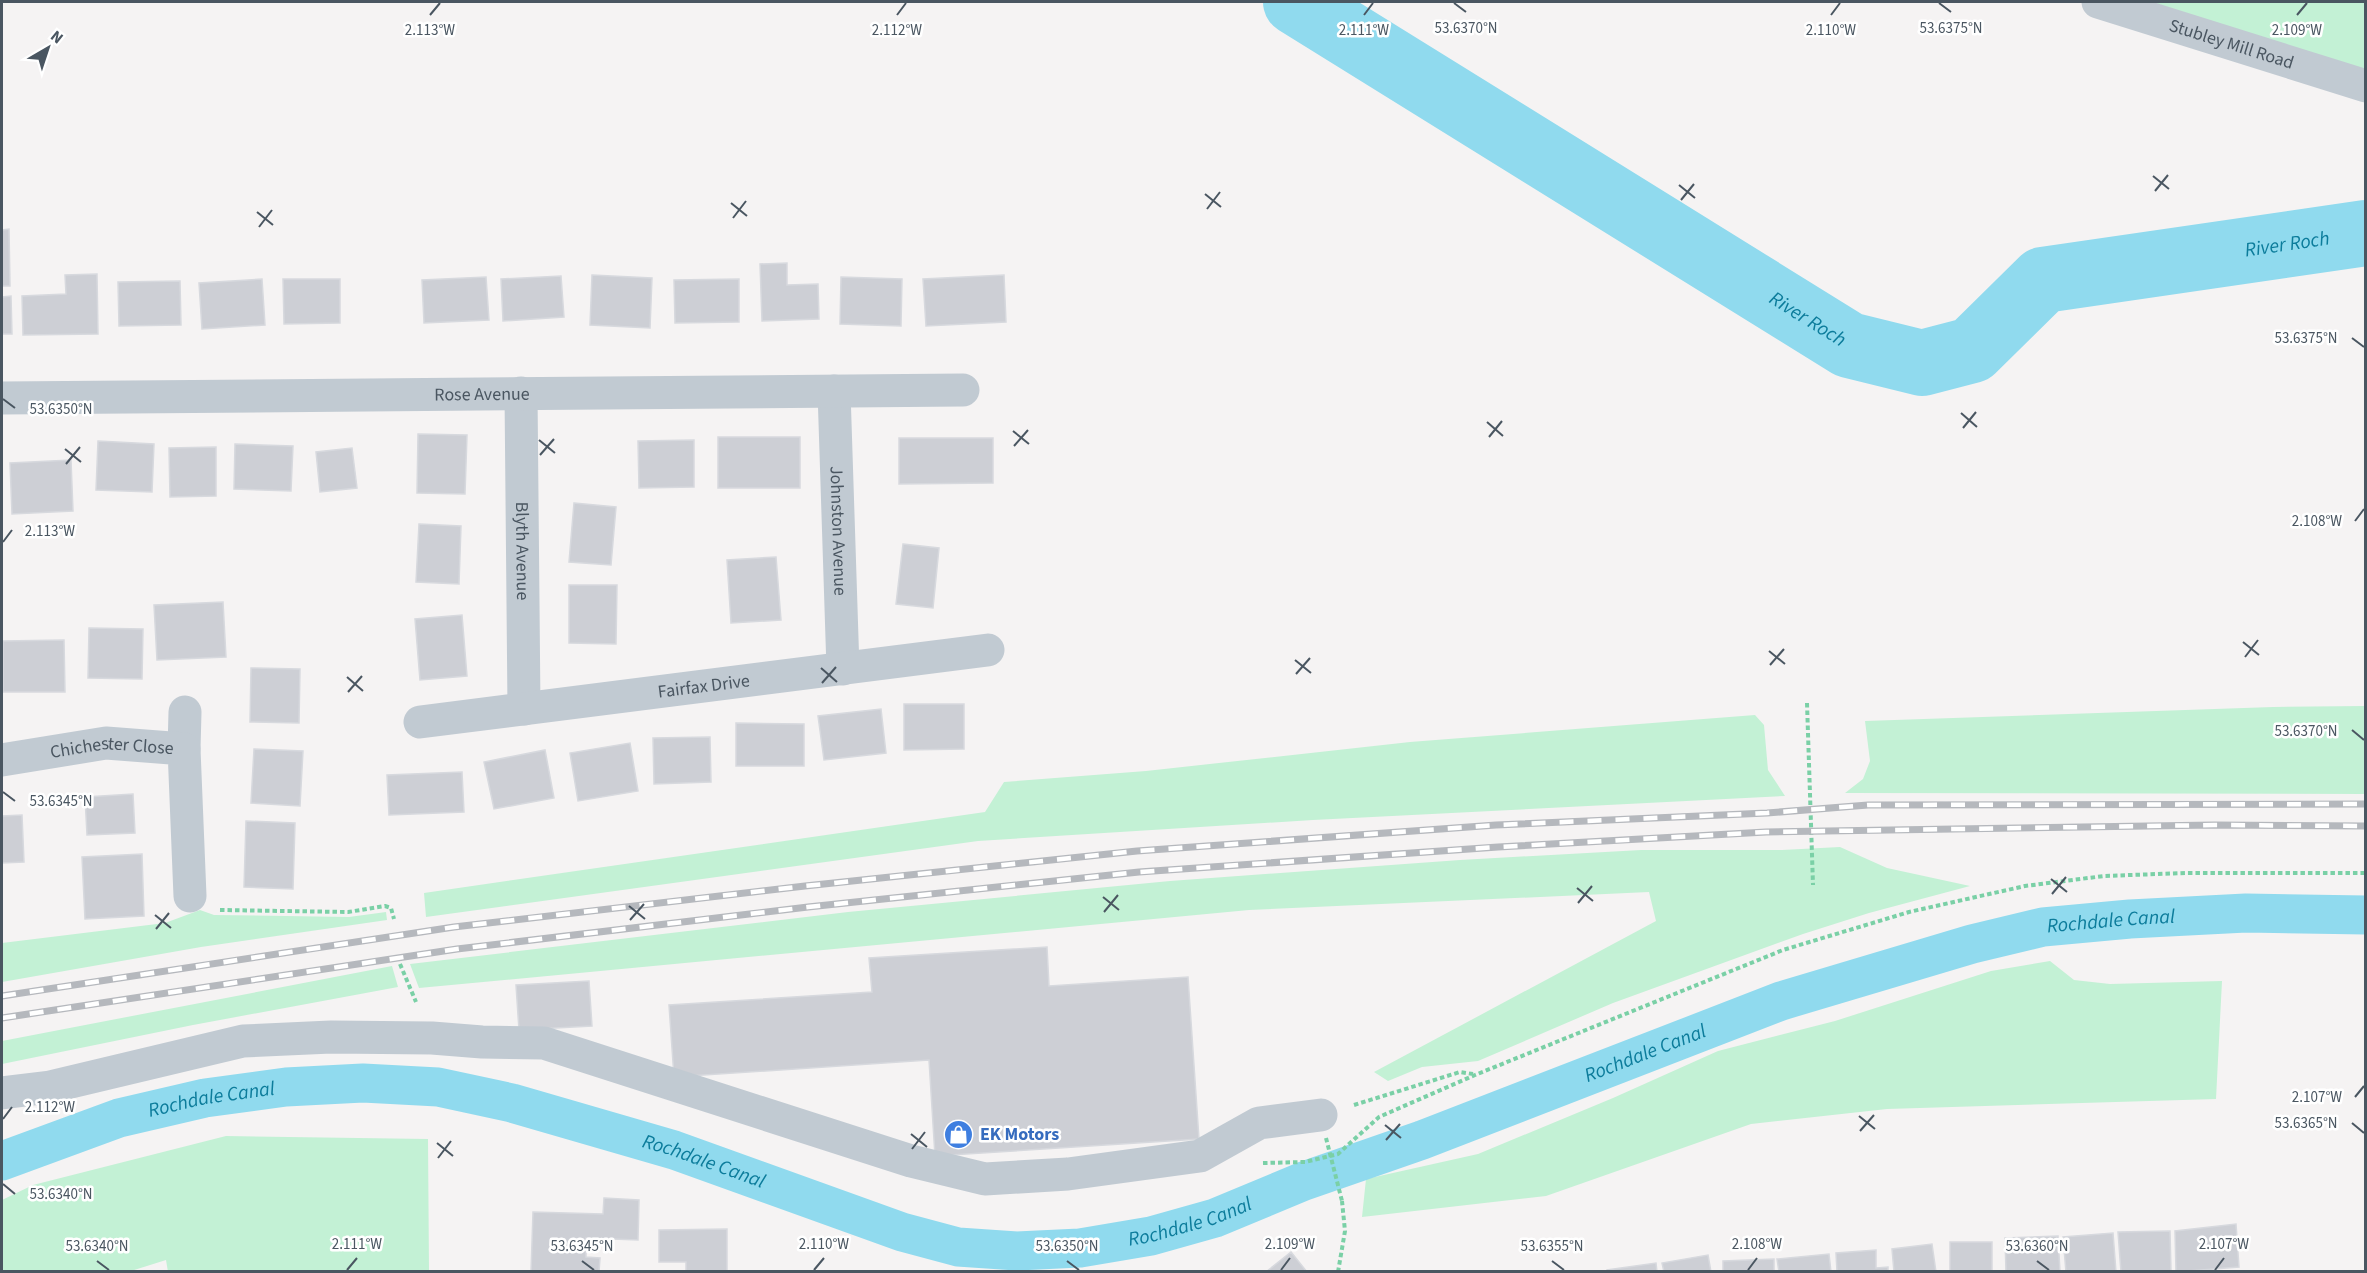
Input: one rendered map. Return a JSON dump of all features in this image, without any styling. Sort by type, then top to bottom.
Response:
[{"type":"street","name":"Stubley Mill Road","points":[[2098,2],[2366,86]]},
{"type":"street","name":"Rose Avenue","points":[[2,398],[963,390]]},
{"type":"street","name":"Johnston Avenue","points":[[834,391],[843,669]]},
{"type":"street","name":"Blyth Avenue","points":[[521,393],[524,709]]},
{"type":"street","name":"Fairfax Drive","points":[[420,722],[988,650]]},
{"type":"street","points":[[184,749],[185,712]]},
{"type":"street","name":"Chichester Close","points":[[2,760],[106,743],[184,749],[190,896]]},
{"type":"street","points":[[2,1093],[50,1087],[243,1041],[331,1037],[432,1038],[544,1043],[911,1161],[985,1179],[1068,1174],[1200,1156],[1259,1123],[1323,1126]]},
{"type":"path","points":[[1807,703],[1813,885]]},
{"type":"path","points":[[1253,1163],[1305,1162],[1338,1154],[1379,1117],[1475,1075],[1783,950],[1909,912],[2025,886],[2104,876],[2220,872],[2366,873]]},
{"type":"path","points":[[190,896],[214,910],[348,912],[385,906],[391,908],[394,919]]},
{"type":"path","points":[[1409,1088],[1460,1072],[1475,1075]]},
{"type":"path","points":[[1323,1126],[1342,1201],[1346,1231],[1338,1272]]},
{"type":"green space","points":[[2152,2],[2365,2],[2365,74]]},
{"type":"green space","points":[[2365,706],[2365,794],[1845,793],[1863,779],[1870,761],[1865,721]]},
{"type":"green space","points":[[1755,715],[1764,725],[1768,770],[1785,796],[1313,820],[978,841],[426,917],[424,893],[985,812],[1004,782],[1146,771],[1410,742]]},
{"type":"green space","points":[[1840,847],[1887,868],[1970,886],[1869,913],[1803,934],[1613,1003],[1478,1061],[1422,1067],[1388,1081],[1374,1072],[1656,921],[1649,892],[1249,910],[419,988],[410,964],[848,912],[1170,881],[1460,860],[1641,850],[1782,850]]},
{"type":"green space","points":[[200,910],[214,915],[349,917],[386,912],[387,920],[201,947],[2,982],[2,943],[165,923]]},
{"type":"green space","points":[[2050,961],[2074,980],[2110,984],[2222,981],[2216,1099],[1887,1109],[1751,1124],[1546,1196],[1362,1217],[1366,1179],[1478,1154],[1718,1051],[1835,1021],[1991,971]]},
{"type":"green space","points":[[392,966],[398,987],[193,1025],[2,1064],[2,1041]]},
{"type":"green space","points":[[226,1136],[428,1139],[429,1271],[168,1272],[166,1260],[131,1271],[2,1271],[2,1200],[33,1185]]},
{"type":"building","points":[[9,229],[10,286],[2,286],[2,230]]},
{"type":"building","points":[[787,263],[787,285],[818,284],[819,319],[762,321],[760,264]]},
{"type":"building","points":[[97,274],[98,334],[23,335],[22,296],[66,294],[65,275]]},
{"type":"building","points":[[592,275],[652,278],[650,328],[590,325]]},
{"type":"building","points":[[1004,275],[1006,322],[926,326],[923,279]]},
{"type":"building","points":[[561,276],[564,317],[503,321],[501,279]]},
{"type":"building","points":[[486,277],[489,320],[424,323],[422,280]]},
{"type":"building","points":[[841,277],[902,279],[901,326],[840,324]]},
{"type":"building","points":[[262,279],[265,325],[202,329],[199,283]]},
{"type":"building","points":[[283,279],[340,279],[340,323],[284,324]]},
{"type":"building","points":[[739,279],[739,322],[675,323],[674,280]]},
{"type":"building","points":[[180,281],[181,325],[119,326],[118,282]]},
{"type":"building","points":[[11,296],[12,334],[2,334],[2,297]]},
{"type":"building","points":[[418,434],[467,435],[465,494],[417,493]]},
{"type":"building","points":[[718,437],[800,437],[800,488],[718,488]]},
{"type":"building","points":[[899,438],[993,438],[993,483],[899,484]]},
{"type":"building","points":[[694,440],[694,487],[639,488],[638,441]]},
{"type":"building","points":[[98,441],[154,444],[152,492],[96,490]]},
{"type":"building","points":[[235,444],[293,446],[291,491],[234,489]]},
{"type":"building","points":[[216,447],[216,496],[170,497],[169,448]]},
{"type":"building","points":[[352,448],[357,488],[320,492],[316,452]]},
{"type":"building","points":[[71,460],[73,511],[12,514],[10,463]]},
{"type":"building","points":[[574,503],[616,507],[611,565],[569,562]]},
{"type":"building","points":[[419,524],[461,526],[459,584],[416,582]]},
{"type":"building","points":[[903,544],[939,548],[933,608],[896,604]]},
{"type":"building","points":[[776,557],[781,620],[731,623],[727,560]]},
{"type":"building","points":[[569,585],[617,585],[616,644],[569,643]]},
{"type":"building","points":[[223,602],[226,657],[157,660],[154,605]]},
{"type":"building","points":[[462,615],[467,676],[420,680],[415,619]]},
{"type":"building","points":[[89,628],[143,629],[142,679],[88,678]]},
{"type":"building","points":[[64,640],[65,692],[3,692],[3,641]]},
{"type":"building","points":[[251,668],[300,669],[299,723],[250,722]]},
{"type":"building","points":[[904,704],[964,704],[964,749],[904,750]]},
{"type":"building","points":[[881,709],[886,753],[824,760],[818,716]]},
{"type":"building","points":[[736,723],[804,724],[804,766],[736,766]]},
{"type":"building","points":[[710,737],[711,782],[654,784],[653,738]]},
{"type":"building","points":[[630,743],[638,791],[578,801],[570,753]]},
{"type":"building","points":[[254,749],[303,751],[300,806],[251,803]]},
{"type":"building","points":[[545,750],[554,798],[494,809],[484,762]]},
{"type":"building","points":[[462,772],[464,812],[389,815],[387,775]]},
{"type":"building","points":[[133,794],[135,833],[87,835],[85,797]]},
{"type":"building","points":[[22,815],[24,862],[2,863],[2,816]]},
{"type":"building","points":[[246,821],[295,823],[293,889],[244,887]]},
{"type":"building","points":[[142,854],[144,916],[85,919],[82,857]]},
{"type":"building","points":[[1047,947],[1049,986],[1188,977],[1199,1139],[935,1156],[929,1060],[674,1077],[669,1005],[872,992],[869,958]]},
{"type":"building","points":[[589,981],[592,1026],[519,1030],[516,985]]},
{"type":"building","points":[[604,1198],[639,1200],[638,1240],[586,1238],[586,1257],[600,1258],[599,1272],[531,1272],[533,1212],[603,1214]]},
{"type":"building","points":[[2236,1224],[2239,1267],[2176,1272],[2175,1231]]},
{"type":"building","points":[[727,1229],[727,1272],[686,1272],[686,1262],[659,1262],[659,1230]]},
{"type":"building","points":[[2170,1231],[2171,1272],[2121,1272],[2118,1232]]},
{"type":"building","points":[[2113,1233],[2116,1272],[2066,1272],[2063,1237]]},
{"type":"building","points":[[2058,1236],[2060,1272],[2006,1272],[2005,1238]]},
{"type":"building","points":[[1950,1242],[1992,1242],[1992,1272],[1950,1272]]},
{"type":"building","points":[[1932,1244],[1936,1272],[1894,1272],[1892,1249]]},
{"type":"building","points":[[1876,1250],[1876,1268],[1888,1267],[1888,1272],[1837,1272],[1836,1253]]},
{"type":"building","points":[[1291,1252],[1307,1272],[1266,1272]]},
{"type":"building","points":[[1829,1254],[1831,1272],[1779,1272],[1777,1259]]},
{"type":"building","points":[[1708,1255],[1711,1272],[1664,1272],[1662,1263]]},
{"type":"building","points":[[1774,1259],[1774,1272],[1723,1272],[1723,1261]]},
{"type":"building","points":[[1656,1263],[1657,1272],[1607,1272],[1607,1270]]},
{"type":"waterway","name":"River Roch","points":[[1296,2],[1849,345],[1922,363],[1972,350],[2043,280],[2366,233]]},
{"type":"waterway","name":"Rochdale Canal","points":[[2,1161],[119,1118],[205,1098],[286,1087],[363,1083],[438,1087],[512,1103],[674,1150],[902,1232],[958,1247],[1017,1251],[1080,1248],[1151,1236],[1215,1218],[1304,1181],[1422,1140],[1781,1001],[1972,944],[2043,927],[2130,919],[2246,913],[2366,915]]},
{"type":"railway","points":[[2,996],[454,927],[805,886],[1137,851],[1496,825],[1767,813],[1868,805],[2366,804]]},
{"type":"railway","points":[[2,1018],[457,949],[808,907],[1139,872],[1498,847],[1766,832],[2214,825],[2366,826]]},
{"type":"place","name":"EK Motors","points":[[959,1134]]}]
